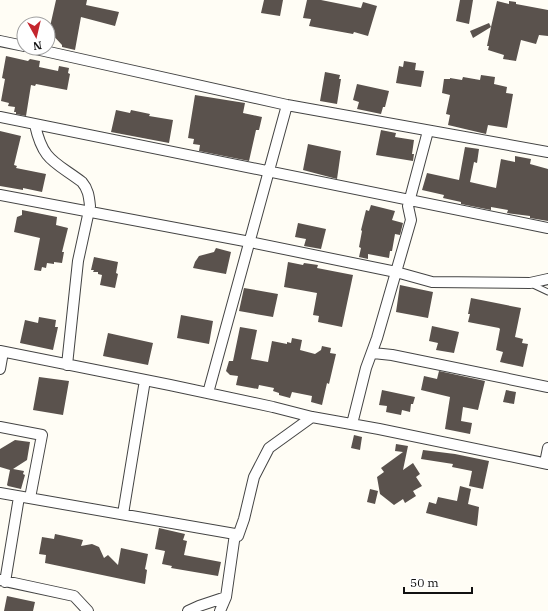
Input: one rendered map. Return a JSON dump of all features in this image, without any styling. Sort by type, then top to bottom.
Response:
[{"type":"street","points":[[0,41],[16,44]]},
{"type":"street","points":[[56,54],[287,105],[548,152]]},
{"type":"street","points":[[208,393],[287,105]]},
{"type":"street","points":[[0,117],[548,228]]},
{"type":"street","points":[[35,124],[42,147],[48,157],[82,182],[90,197],[89,211],[78,261],[67,365]]},
{"type":"street","points":[[352,424],[366,368],[373,352],[411,220],[408,206],[428,131]]},
{"type":"street","points":[[0,195],[250,242],[396,272],[432,282],[530,283],[548,279]]},
{"type":"street","points":[[0,368],[2,352],[208,393],[312,417],[547,464],[548,448]]},
{"type":"street","points":[[373,352],[548,387]]},
{"type":"street","points":[[123,514],[144,380]]},
{"type":"street","points":[[0,493],[235,534],[238,536],[244,519],[254,477],[269,448],[312,417]]},
{"type":"street","points":[[0,427],[42,434],[30,498]]},
{"type":"street","points":[[19,497],[3,581],[74,596],[88,611]]},
{"type":"street","points":[[220,611],[226,596],[235,534]]},
{"type":"street","points":[[188,611],[226,596]]},
{"type":"lane","points":[[530,283],[548,292]]},
{"type":"building","points":[[56,0],[87,0],[86,5],[119,12],[115,26],[81,17],[75,50],[62,47],[56,39],[56,16],[52,16]]},
{"type":"building","points":[[264,0],[283,0],[280,16],[261,13]]},
{"type":"building","points":[[307,0],[321,0],[361,8],[363,2],[377,6],[368,36],[354,32],[353,34],[309,26],[311,19],[303,18]]},
{"type":"building","points":[[460,0],[473,0],[469,24],[456,21]]},
{"type":"building","points":[[497,1],[509,4],[509,1],[516,2],[516,4],[548,10],[548,36],[539,35],[536,44],[521,40],[516,61],[503,59],[504,55],[488,50],[489,46],[487,46]]},
{"type":"building","points":[[489,23],[491,27],[473,38],[470,31]]},
{"type":"building","points":[[6,56],[28,61],[30,59],[40,61],[39,67],[58,71],[59,66],[69,68],[68,73],[70,74],[67,90],[36,84],[35,86],[31,85],[26,116],[16,114],[16,112],[14,112],[15,107],[8,106],[9,103],[1,101],[5,79],[2,78]]},
{"type":"building","points":[[404,61],[416,63],[415,70],[424,71],[421,87],[396,83],[399,66],[403,67]]},
{"type":"building","points":[[325,72],[340,75],[339,79],[341,79],[337,104],[320,101]]},
{"type":"building","points":[[481,75],[495,77],[494,84],[507,87],[506,93],[513,94],[507,128],[488,125],[486,134],[448,125],[450,115],[446,114],[450,95],[442,93],[444,79],[450,78],[462,80],[463,77],[480,80]]},
{"type":"building","points":[[357,84],[389,91],[385,107],[383,107],[381,114],[357,109],[359,102],[353,100]]},
{"type":"building","points":[[195,95],[245,103],[243,113],[262,117],[259,130],[256,130],[249,161],[199,151],[200,145],[193,144],[194,139],[188,138]]},
{"type":"building","points":[[116,110],[130,113],[131,110],[150,114],[149,116],[173,120],[169,143],[111,132]]},
{"type":"building","points":[[381,130],[396,133],[395,137],[414,140],[412,154],[414,154],[413,161],[376,155]]},
{"type":"building","points":[[0,131],[21,136],[14,165],[17,166],[16,168],[46,174],[42,192],[23,188],[23,190],[0,186]]},
{"type":"building","points":[[308,144],[341,151],[337,179],[303,170]]},
{"type":"building","points":[[465,147],[479,149],[477,163],[474,162],[470,182],[496,188],[501,159],[515,162],[515,156],[531,159],[530,164],[548,169],[548,221],[530,218],[530,216],[507,213],[508,210],[491,207],[491,210],[461,204],[461,202],[443,198],[444,195],[422,190],[427,173],[459,180]]},
{"type":"building","points":[[371,205],[395,211],[392,220],[403,223],[400,235],[395,234],[392,251],[390,251],[389,258],[368,254],[368,259],[359,257],[361,248],[359,247],[361,230],[366,210],[369,211]]},
{"type":"building","points":[[22,210],[57,217],[56,225],[68,228],[62,252],[64,252],[62,263],[47,263],[46,268],[42,267],[41,271],[34,270],[40,238],[14,232],[17,217],[22,215]]},
{"type":"building","points":[[298,223],[326,229],[321,249],[304,246],[306,239],[295,237]]},
{"type":"building","points":[[216,248],[231,252],[226,274],[193,268],[199,256],[214,252]]},
{"type":"building","points":[[94,257],[118,262],[116,273],[118,274],[115,288],[100,285],[102,275],[98,274],[98,272],[93,272],[94,270],[91,270]]},
{"type":"building","points":[[288,262],[303,265],[304,263],[318,265],[317,268],[353,275],[342,327],[318,322],[319,316],[313,315],[317,293],[284,287]]},
{"type":"building","points":[[400,285],[433,292],[428,318],[396,312]]},
{"type":"building","points":[[244,288],[278,294],[273,317],[239,311]]},
{"type":"building","points":[[471,298],[521,308],[515,337],[523,339],[522,343],[528,344],[523,367],[500,362],[503,352],[496,350],[499,328],[468,322]]},
{"type":"building","points":[[181,315],[213,321],[209,344],[177,338]]},
{"type":"building","points":[[39,317],[56,320],[55,327],[58,327],[53,350],[20,343],[25,320],[38,323]]},
{"type":"building","points":[[432,326],[459,332],[454,353],[436,350],[438,343],[429,341]]},
{"type":"building","points":[[240,327],[257,330],[251,359],[268,362],[272,341],[287,344],[287,342],[291,343],[292,338],[302,340],[300,350],[315,354],[321,350],[322,346],[331,348],[330,353],[336,354],[322,405],[311,402],[312,396],[292,392],[290,398],[279,395],[279,393],[273,391],[274,388],[259,385],[258,389],[236,385],[238,376],[230,375],[226,371],[229,361],[233,361]]},
{"type":"building","points":[[108,333],[153,343],[148,365],[103,356]]},
{"type":"building","points":[[439,371],[485,381],[478,410],[463,407],[461,421],[472,423],[470,434],[445,429],[450,397],[421,390],[424,376],[437,379]]},
{"type":"building","points":[[39,377],[69,381],[63,415],[33,410]]},
{"type":"building","points":[[382,390],[415,397],[413,404],[411,404],[410,412],[402,410],[401,415],[386,412],[387,406],[379,405]]},
{"type":"building","points":[[506,390],[516,392],[514,404],[503,402]]},
{"type":"building","points":[[354,435],[362,437],[360,450],[351,448]]},
{"type":"building","points":[[15,440],[30,442],[27,460],[13,469],[24,471],[23,474],[25,475],[21,489],[7,485],[10,470],[0,467],[0,449]]},
{"type":"building","points":[[396,444],[408,446],[403,470],[413,463],[420,474],[416,477],[422,486],[413,491],[416,496],[405,503],[403,499],[394,505],[380,494],[377,477],[384,472],[381,468],[403,452],[395,451]]},
{"type":"building","points":[[423,450],[455,454],[489,461],[483,489],[469,486],[472,471],[452,467],[453,464],[421,459]]},
{"type":"building","points":[[460,486],[471,489],[468,504],[479,507],[477,526],[426,513],[429,502],[436,504],[438,497],[457,501]]},
{"type":"building","points":[[370,489],[378,491],[375,504],[367,502]]},
{"type":"building","points":[[159,528],[185,534],[183,540],[187,541],[184,555],[221,562],[218,576],[171,568],[172,566],[162,564],[165,551],[155,549]]},
{"type":"building","points":[[55,534],[83,540],[81,546],[92,544],[99,547],[104,558],[108,555],[118,565],[121,548],[148,554],[145,569],[147,570],[145,584],[45,563],[46,555],[39,554],[42,537],[54,539]]},
{"type":"building","points":[[7,596],[35,602],[33,611],[4,611]]}]
